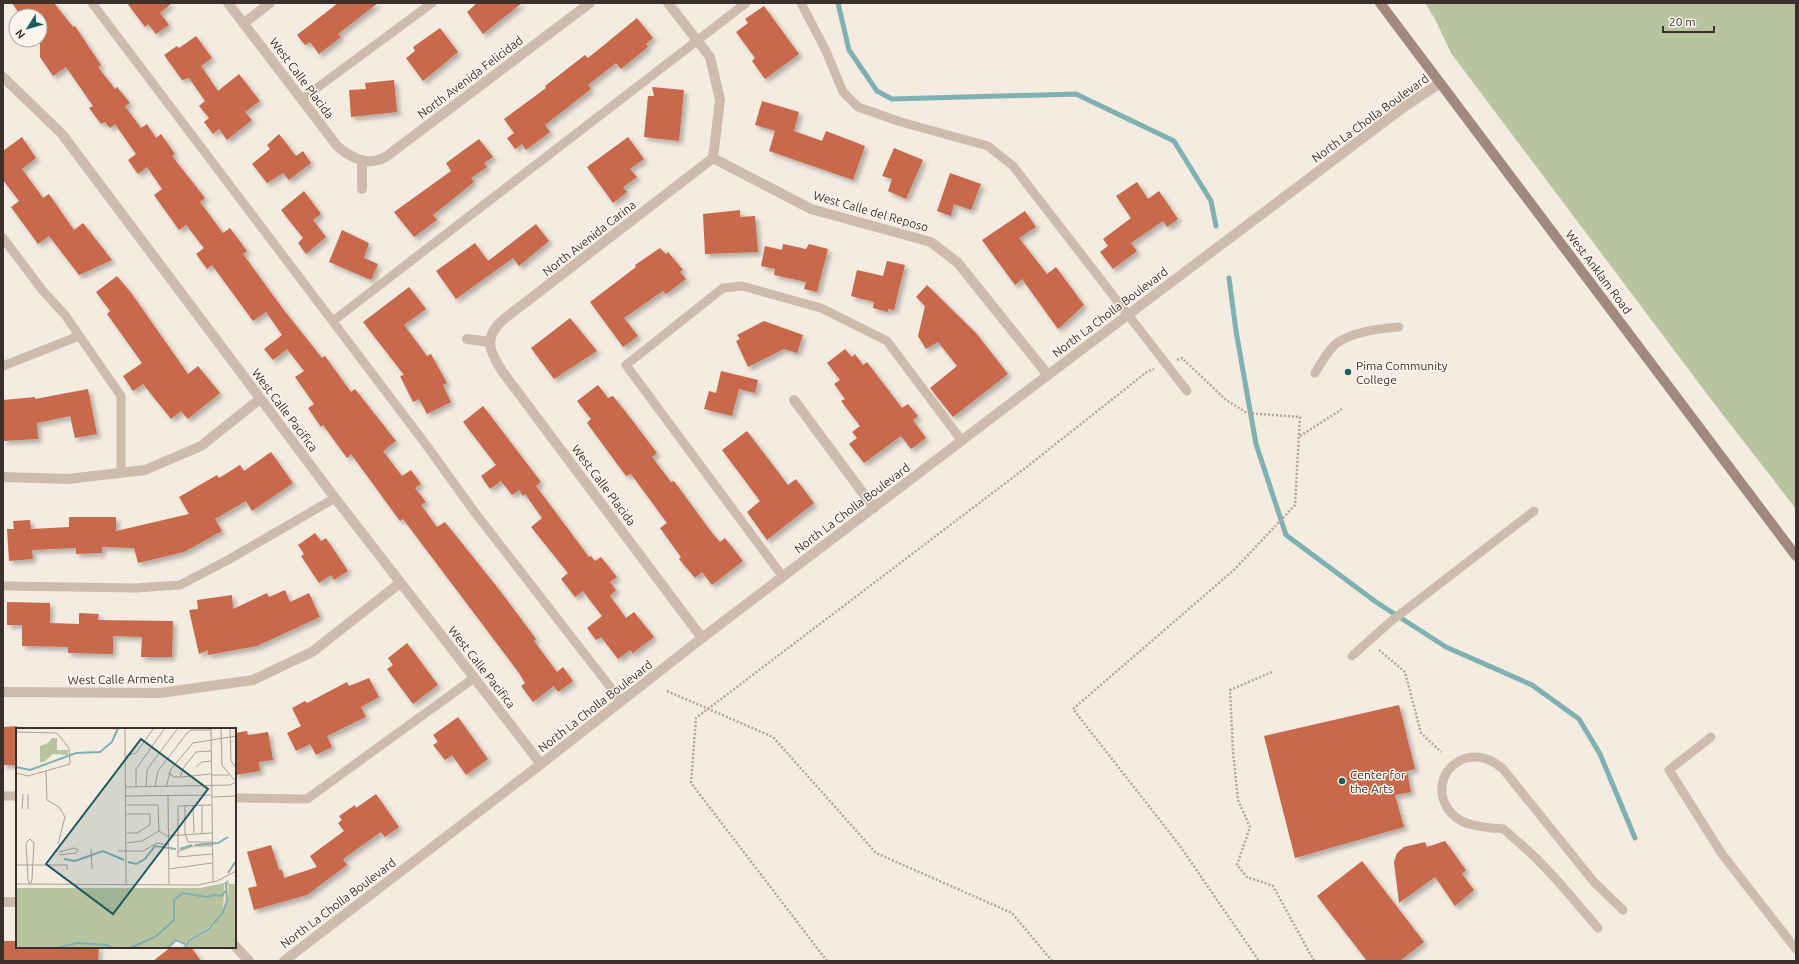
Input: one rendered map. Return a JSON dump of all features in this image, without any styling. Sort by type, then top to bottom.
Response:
[{"type":"main road","name":"West Anklam Road","points":[[1380,3],[1796,556]]},
{"type":"street","name":"West Calle Placida","points":[[228,3],[338,147],[362,161]]},
{"type":"street","points":[[244,23],[270,3]]},
{"type":"street","name":"North Avenida Felicidad","points":[[362,161],[373,162],[386,156],[590,3]]},
{"type":"street","points":[[668,3],[710,57],[720,100],[713,158]]},
{"type":"street","name":"West Calle Pacifica","points":[[3,77],[62,134],[335,498],[542,764]]},
{"type":"street","name":"North La Cholla Boulevard","points":[[284,961],[542,764],[702,638],[1048,375],[1404,107],[1440,83]]},
{"type":"street","name":"North Avenida Carina","points":[[490,344],[493,330],[504,320],[713,158]]},
{"type":"street","name":"West Calle del Reposo","points":[[713,158],[811,209],[931,242],[958,264],[1048,375]]},
{"type":"street","points":[[362,161],[362,189]]},
{"type":"street","points":[[467,340],[490,344]]},
{"type":"street","name":"West Calle Placida","points":[[490,344],[492,354],[502,371],[702,638]]},
{"type":"street","points":[[3,477],[68,479],[145,470],[201,446],[260,399]]},
{"type":"street","points":[[794,400],[874,508]]},
{"type":"street","name":"West Calle Armenta","points":[[3,692],[160,693],[253,680],[312,652],[400,583]]},
{"type":"street","points":[[3,902],[16,902]]},
{"type":"street","points":[[236,947],[249,961]]},
{"type":"lane","points":[[92,3],[333,321],[473,510],[621,701]]},
{"type":"lane","points":[[302,99],[432,3]]},
{"type":"lane","points":[[333,321],[746,3]]},
{"type":"lane","points":[[801,3],[826,51],[843,92],[858,107],[901,122],[988,146],[1013,166],[1187,391]]},
{"type":"lane","points":[[3,238],[78,336],[121,396],[121,473]]},
{"type":"lane","points":[[783,577],[626,365],[723,288],[742,286],[821,308],[887,341],[962,441]]},
{"type":"lane","points":[[1315,373],[1336,344],[1352,335],[1379,329],[1399,327]]},
{"type":"lane","points":[[3,366],[78,336]]},
{"type":"lane","points":[[3,586],[136,588],[180,585],[228,560],[335,498]]},
{"type":"lane","points":[[1352,656],[1398,616],[1534,511]]},
{"type":"lane","points":[[236,798],[307,799],[474,678]]},
{"type":"lane","points":[[1711,737],[1669,770],[1722,854],[1796,949]]},
{"type":"lane","points":[[1598,928],[1532,854],[1502,829],[1470,825],[1458,820],[1448,808],[1443,797],[1443,786],[1446,775],[1452,766],[1462,759],[1473,756],[1484,757],[1495,761],[1503,768],[1594,882],[1623,910]]},
{"type":"lane","points":[[3,796],[16,796]]},
{"type":"path","points":[[827,961],[691,783],[696,718],[1024,469],[1148,371],[1182,358],[1226,400],[1247,413],[1300,417],[1296,505],[1235,569],[1073,709],[1180,846],[1259,961]]},
{"type":"path","points":[[1299,436],[1342,410]]},
{"type":"path","points":[[1369,641],[1405,672],[1421,733],[1441,752]]},
{"type":"path","points":[[1272,672],[1230,690],[1233,751],[1238,800],[1250,827],[1237,865],[1247,877],[1273,886],[1314,961]]},
{"type":"path","points":[[667,691],[773,736],[876,853],[1012,913],[1052,961]]},
{"type":"green space","points":[[1425,3],[1796,3],[1796,509],[1713,402],[1451,53],[1435,19]]},
{"type":"building","points":[[12,3],[54,3],[73,27],[75,26],[101,65],[98,67],[115,89],[117,87],[130,103],[125,106],[141,128],[147,124],[156,138],[161,134],[175,154],[172,156],[205,198],[200,202],[223,233],[230,228],[247,251],[243,254],[283,309],[322,358],[325,356],[351,392],[355,389],[396,441],[383,451],[402,476],[411,470],[421,484],[415,488],[426,502],[421,505],[437,527],[445,522],[501,592],[536,639],[534,641],[557,672],[563,667],[573,681],[558,692],[554,686],[533,702],[521,686],[525,683],[519,673],[403,519],[400,521],[351,454],[347,458],[323,425],[321,427],[308,408],[314,404],[295,377],[304,371],[287,349],[273,360],[264,349],[282,335],[266,312],[253,321],[212,265],[207,269],[196,254],[204,248],[186,225],[179,230],[154,195],[162,189],[147,167],[138,174],[128,160],[136,154],[115,124],[110,128],[105,122],[101,124],[89,108],[93,106],[66,67],[53,76],[40,57],[40,48],[48,48],[48,8],[15,8]]},
{"type":"building","points":[[127,3],[172,3],[160,13],[169,25],[156,34],[148,24],[145,27]]},
{"type":"building","points":[[338,3],[378,3],[338,34],[341,37],[319,54],[310,42],[305,45],[297,35]]},
{"type":"building","points":[[477,3],[522,3],[483,34],[467,12]]},
{"type":"building","points":[[764,6],[799,54],[765,79],[752,61],[755,58],[736,32],[748,23],[745,19]]},
{"type":"building","points":[[637,18],[653,38],[646,44],[648,47],[621,69],[616,63],[588,85],[591,89],[545,125],[550,132],[526,150],[522,144],[515,149],[507,138],[514,133],[504,119],[546,88],[545,86],[585,55],[588,58]]},
{"type":"building","points":[[440,28],[458,52],[423,81],[406,58],[415,51],[413,47]]},
{"type":"building","points":[[196,36],[212,58],[201,66],[218,91],[239,74],[260,101],[245,112],[252,120],[227,140],[219,129],[213,134],[204,122],[209,118],[199,106],[205,101],[189,78],[182,80],[164,55],[177,46],[179,48]]},
{"type":"building","points":[[394,80],[397,112],[351,117],[349,90],[366,89],[365,83]]},
{"type":"building","points":[[652,87],[684,90],[679,141],[644,137],[648,96],[654,96]]},
{"type":"building","points":[[762,101],[799,112],[794,131],[822,141],[826,131],[865,146],[853,180],[769,151],[775,131],[755,125]]},
{"type":"building","points":[[279,134],[296,156],[303,151],[311,163],[289,180],[283,173],[267,183],[252,164],[270,149],[267,145]]},
{"type":"building","points":[[22,137],[36,158],[22,169],[43,198],[49,194],[74,230],[83,223],[112,260],[79,275],[49,236],[38,244],[11,207],[19,201],[3,180],[3,151]]},
{"type":"building","points":[[628,137],[644,159],[630,169],[637,177],[623,187],[627,192],[613,203],[587,167]]},
{"type":"building","points":[[479,139],[493,157],[484,163],[487,167],[471,178],[474,182],[433,215],[437,220],[414,237],[394,212],[451,171],[446,163]]},
{"type":"building","points":[[894,148],[923,160],[906,199],[888,191],[892,179],[882,176]]},
{"type":"building","points":[[950,173],[981,184],[971,210],[954,204],[951,216],[937,211]]},
{"type":"building","points":[[1137,182],[1148,199],[1159,191],[1178,219],[1167,227],[1163,221],[1131,243],[1137,251],[1113,269],[1100,252],[1108,246],[1103,239],[1131,218],[1116,196]]},
{"type":"building","points":[[304,191],[321,214],[313,220],[326,237],[306,254],[298,243],[303,238],[281,210]]},
{"type":"building","points":[[740,210],[740,217],[755,216],[758,252],[705,254],[703,214]]},
{"type":"building","points":[[1025,211],[1036,227],[1019,238],[1047,274],[1056,267],[1084,305],[1058,329],[1022,279],[1015,285],[982,240]]},
{"type":"building","points":[[536,224],[549,241],[519,266],[513,258],[456,299],[436,271],[475,243],[488,261]]},
{"type":"building","points":[[342,230],[369,243],[364,258],[378,264],[371,280],[329,262]]},
{"type":"building","points":[[783,244],[806,249],[809,244],[828,249],[817,292],[804,289],[806,282],[774,275],[775,269],[761,266],[765,246],[782,250]]},
{"type":"building","points":[[660,248],[666,254],[668,252],[683,270],[680,272],[686,279],[666,294],[663,291],[624,318],[638,336],[623,347],[590,302],[636,267],[635,265]]},
{"type":"building","points":[[887,261],[905,265],[894,310],[888,309],[888,312],[873,308],[874,302],[851,296],[857,270],[883,276]]},
{"type":"building","points":[[117,276],[132,294],[188,374],[198,366],[220,393],[188,419],[181,411],[171,419],[143,384],[133,391],[123,376],[142,363],[107,314],[110,311],[96,292]]},
{"type":"building","points":[[927,285],[976,333],[1008,374],[953,417],[930,388],[957,366],[938,342],[926,349],[918,336],[925,306],[916,297]]},
{"type":"building","points":[[409,287],[426,309],[404,325],[427,356],[431,354],[447,383],[443,385],[451,402],[427,414],[419,399],[413,402],[400,376],[404,375],[363,322]]},
{"type":"building","points":[[570,318],[597,351],[554,379],[531,348]]},
{"type":"building","points":[[764,321],[803,335],[797,353],[784,349],[748,367],[736,341],[740,339],[737,335]]},
{"type":"building","points":[[845,349],[852,357],[855,354],[863,365],[867,362],[902,408],[908,404],[918,416],[913,420],[926,438],[911,449],[901,436],[864,463],[849,444],[857,438],[852,432],[860,426],[841,401],[845,399],[834,384],[840,380],[827,363]]},
{"type":"building","points":[[721,371],[758,380],[755,393],[739,389],[732,416],[704,409],[709,391],[716,393]]},
{"type":"building","points":[[598,385],[608,398],[613,396],[632,420],[657,453],[652,457],[671,482],[674,481],[712,533],[720,542],[725,538],[743,561],[712,585],[702,572],[695,578],[679,559],[681,557],[660,528],[667,523],[631,474],[626,476],[587,423],[591,419],[577,401]]},
{"type":"building","points":[[88,389],[97,434],[75,438],[70,416],[37,423],[38,439],[3,441],[3,400],[35,397],[35,399]]},
{"type":"building","points":[[483,406],[541,482],[536,486],[589,557],[591,556],[595,561],[601,557],[617,577],[610,582],[616,590],[610,596],[626,618],[634,612],[654,637],[633,653],[630,650],[618,659],[601,637],[596,640],[587,628],[602,616],[583,591],[575,597],[561,579],[568,573],[531,527],[542,518],[525,494],[523,496],[519,490],[512,495],[501,481],[490,489],[481,476],[496,465],[463,422]]},
{"type":"building","points":[[747,431],[788,485],[796,479],[814,503],[767,540],[747,512],[760,501],[722,450]]},
{"type":"building","points":[[271,452],[293,483],[252,511],[246,501],[215,519],[222,531],[184,552],[138,563],[134,548],[102,547],[102,553],[76,554],[76,548],[32,550],[33,559],[9,561],[7,529],[14,529],[13,521],[30,520],[31,529],[69,527],[69,517],[116,517],[116,531],[189,514],[179,497],[217,475],[219,478],[240,465],[244,471]]},
{"type":"building","points":[[315,533],[321,541],[326,538],[348,571],[334,580],[331,575],[319,583],[301,556],[304,554],[298,545]]},
{"type":"building","points":[[285,590],[290,602],[309,593],[320,617],[257,646],[208,655],[208,650],[199,654],[189,610],[198,609],[197,600],[232,595],[233,609],[267,593],[269,597]]},
{"type":"building","points":[[7,602],[50,603],[50,623],[79,624],[79,613],[99,614],[98,620],[173,621],[172,657],[141,657],[142,637],[113,636],[113,654],[68,653],[68,647],[22,646],[22,625],[7,625]]},
{"type":"building","points":[[407,643],[438,685],[413,704],[387,669],[393,665],[388,658]]},
{"type":"building","points":[[369,678],[379,697],[361,707],[366,717],[327,736],[332,747],[316,755],[310,744],[296,751],[287,733],[301,726],[292,708],[305,701],[307,703],[347,682],[349,686]]},
{"type":"building","name":"Center for the Arts","points":[[1399,705],[1415,769],[1407,771],[1411,792],[1395,795],[1404,827],[1295,858],[1264,736]]},
{"type":"building","points":[[458,717],[488,759],[466,775],[452,755],[445,760],[433,745],[438,742],[433,735]]},
{"type":"building","points":[[17,726],[16,765],[3,765],[3,727]]},
{"type":"building","points":[[247,731],[248,735],[268,732],[273,760],[259,762],[260,771],[236,775],[236,733]]},
{"type":"building","points":[[376,794],[399,827],[385,837],[381,832],[343,859],[347,865],[307,895],[254,910],[248,888],[257,886],[247,852],[271,845],[279,870],[282,870],[284,878],[317,867],[310,856],[344,831],[338,823],[342,820],[339,816],[355,805],[356,808]]},
{"type":"building","points":[[1445,841],[1466,870],[1462,874],[1474,890],[1455,906],[1435,877],[1399,903],[1394,862],[1397,853],[1404,847],[1425,842],[1427,847]]},
{"type":"building","points":[[1362,861],[1424,942],[1400,961],[1367,961],[1317,896]]},
{"type":"building","points":[[3,941],[16,941],[16,948],[99,948],[98,961],[3,961]]},
{"type":"building","points":[[170,948],[192,948],[201,961],[153,961]]},
{"type":"waterway","points":[[838,3],[849,50],[877,91],[892,99],[1076,94],[1174,141],[1211,201],[1216,226]]},
{"type":"waterway","points":[[1229,278],[1236,331],[1256,444],[1286,535],[1376,602],[1446,647],[1532,685],[1579,719],[1600,754],[1635,838]]},
{"type":"place","name":"Pima Community College","points":[[1348,372]]},
{"type":"place","name":"Center for the Arts","points":[[1342,781]]}]
